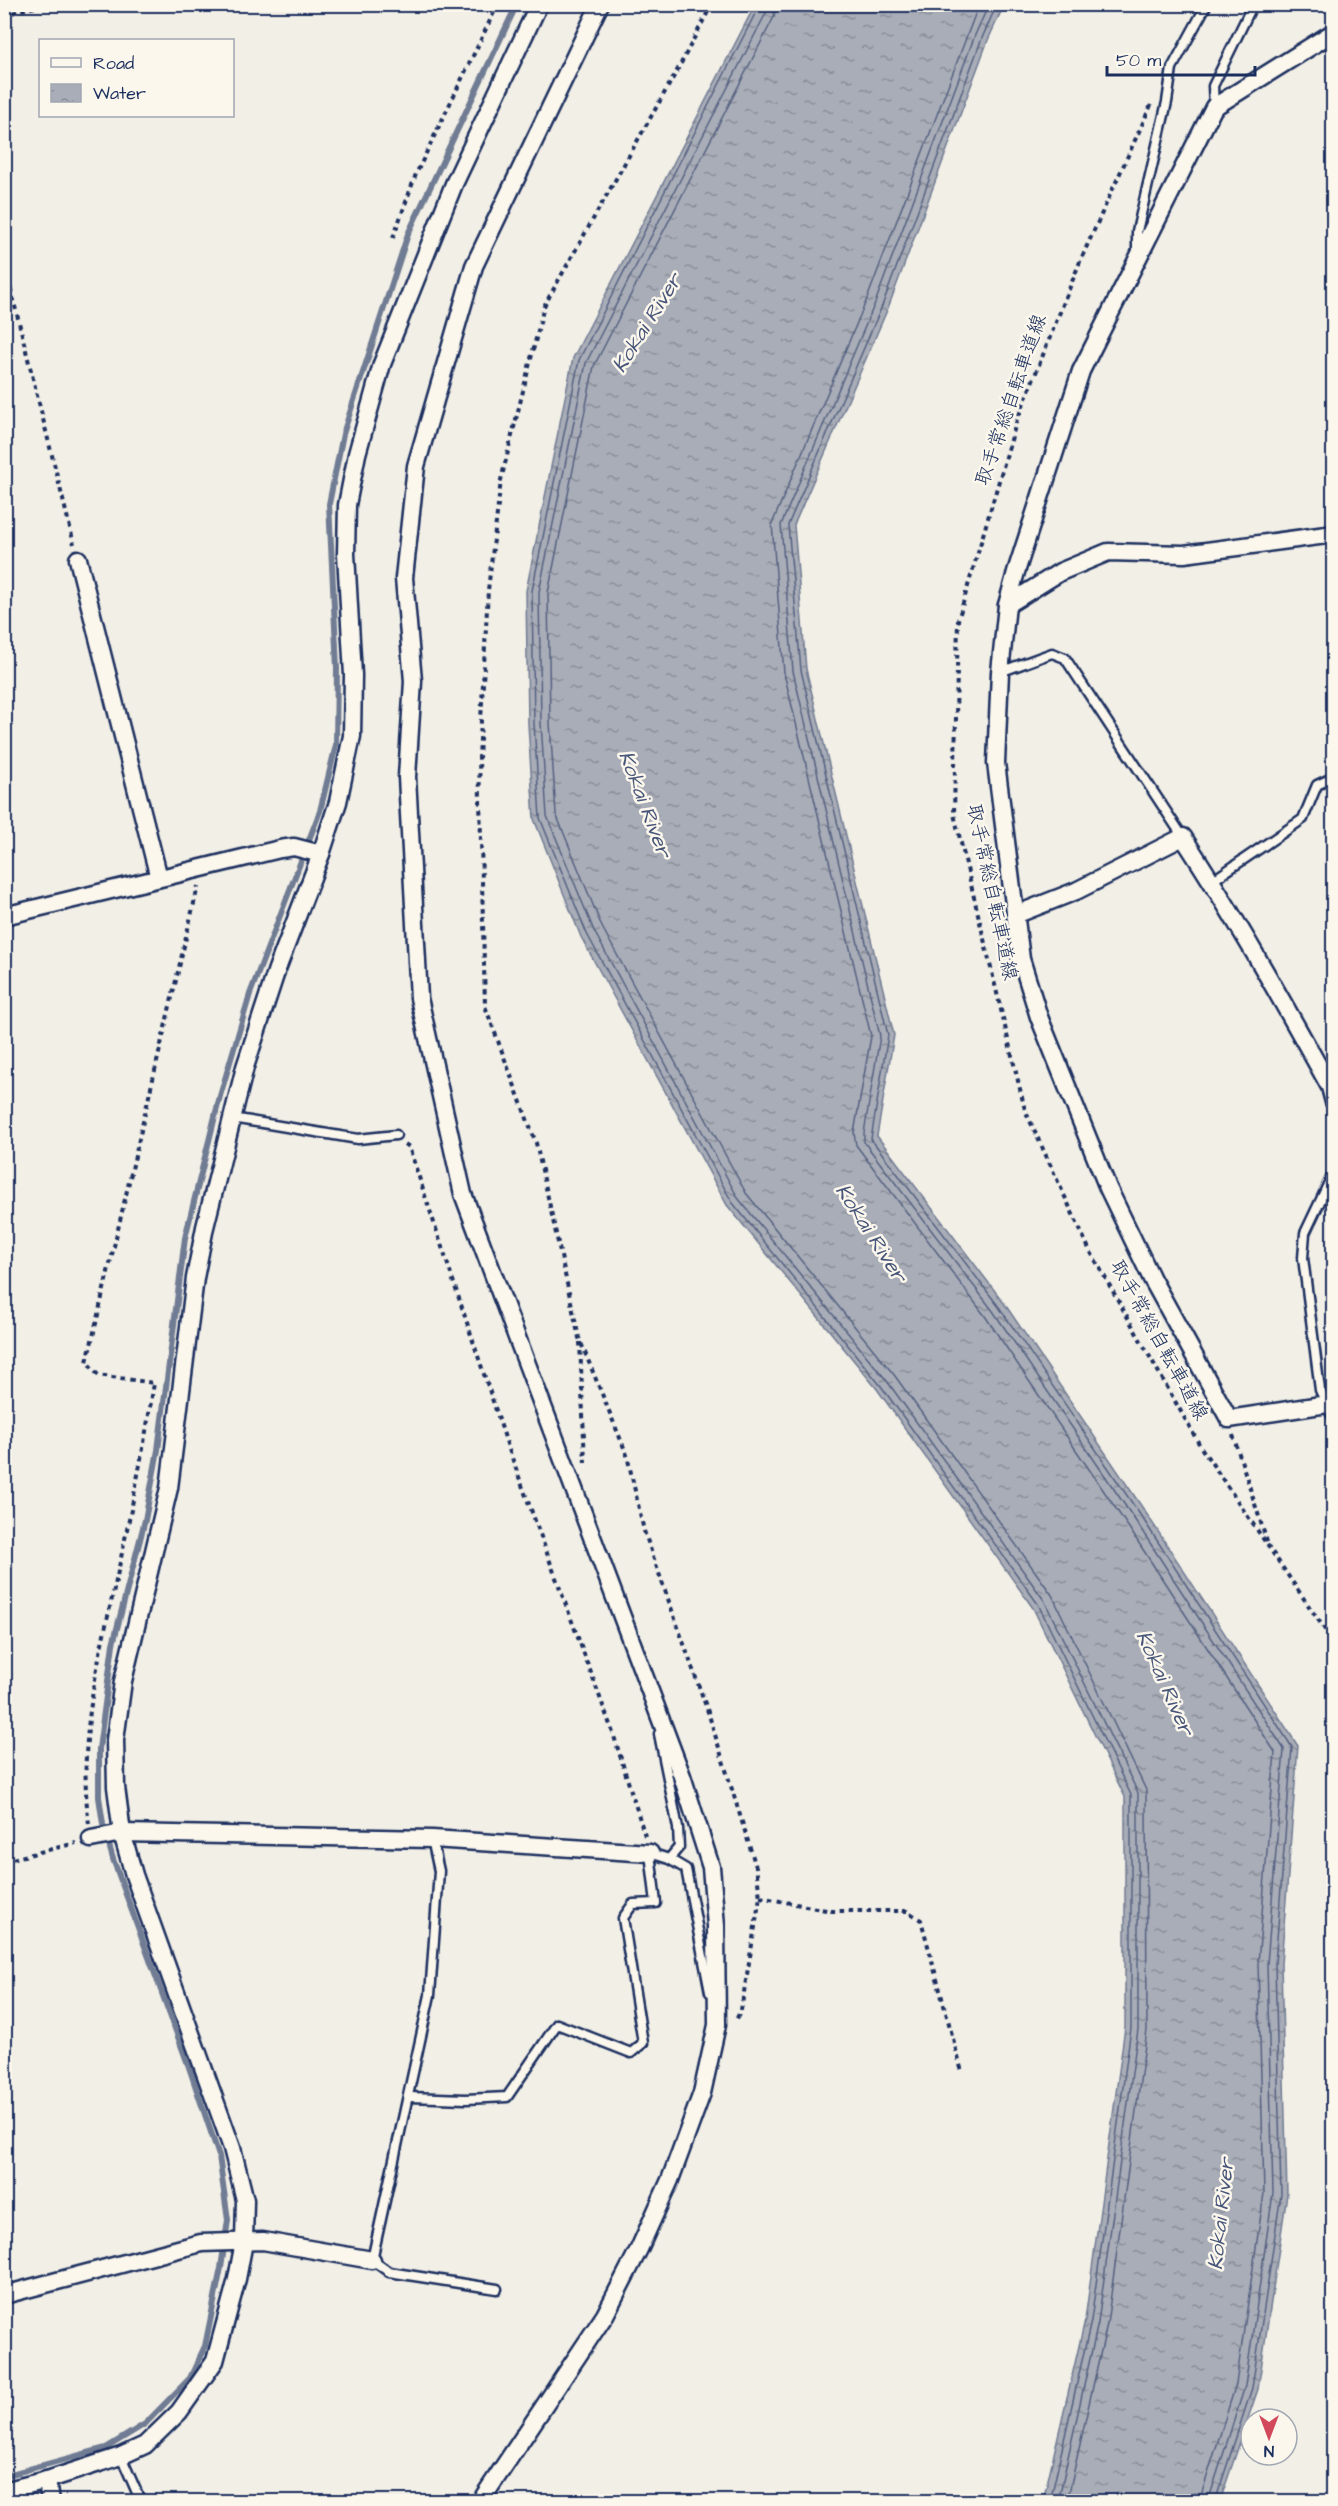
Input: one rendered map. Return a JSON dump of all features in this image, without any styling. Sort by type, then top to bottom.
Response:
[{"type":"street","points":[[5,2489],[47,2480],[122,2456],[145,2445],[179,2412],[215,2361],[226,2326],[232,2242],[245,2200],[232,2148],[134,1875],[117,1834],[115,1740],[123,1681],[169,1488],[195,1278],[232,1118],[245,1067],[277,969],[321,854],[338,802],[352,736],[353,675],[346,570],[347,505],[357,454],[382,364],[454,184],[539,4]]},
{"type":"street","points":[[480,2502],[605,2315],[639,2249],[670,2180],[702,2093],[715,2030],[716,1926],[711,1866],[682,1776],[651,1692],[463,1194],[418,998],[407,777],[413,681],[404,578],[416,466],[474,266],[600,4]]},
{"type":"street","points":[[1329,1404],[1229,1419],[1152,1279],[1108,1188],[1073,1104],[1040,1017],[1022,959],[996,763],[1000,672],[1007,605],[1081,371],[1214,107],[1334,32]]},
{"type":"street","points":[[1007,605],[1060,572],[1108,552],[1184,554],[1334,534]]},
{"type":"street","points":[[78,559],[159,878]]},
{"type":"street","points":[[1015,915],[1076,891],[1183,837],[1212,881],[1330,1087],[1334,1102]]},
{"type":"street","points":[[4,916],[294,847],[321,854]]},
{"type":"street","points":[[93,1839],[117,1834],[432,1839],[650,1853]]},
{"type":"street","points":[[4,2295],[201,2243],[263,2241],[372,2260]]},
{"type":"street","points":[[47,2480],[50,2502]]},
{"type":"lane","points":[[1137,256],[1137,231],[1167,102],[1172,68],[1207,4]]},
{"type":"lane","points":[[1214,107],[1213,86],[1253,4]]},
{"type":"lane","points":[[1000,672],[1052,653],[1065,658],[1183,837]]},
{"type":"lane","points":[[1212,881],[1303,819],[1317,785],[1334,777]]},
{"type":"lane","points":[[232,1118],[358,1139],[396,1135]]},
{"type":"lane","points":[[1334,1172],[1305,1233],[1303,1258],[1320,1390],[1329,1404],[1334,1420]]},
{"type":"lane","points":[[651,1692],[678,1828],[679,1847],[669,1859]]},
{"type":"lane","points":[[432,1839],[439,1871],[430,1995],[372,2260],[389,2272],[497,2289]]},
{"type":"lane","points":[[409,2097],[466,2099],[507,2097],[556,2024],[631,2053],[643,2043],[623,1918],[633,1904],[656,1903],[650,1853],[669,1859],[686,1869],[715,2030]]},
{"type":"lane","points":[[122,2456],[141,2502]]},
{"type":"path","points":[[4,15],[46,4]]},
{"type":"path","points":[[393,238],[416,174],[498,4]]},
{"type":"path","points":[[712,4],[544,306],[501,480],[488,590],[479,758],[485,1006],[536,1143],[579,1338],[627,1455],[644,1531],[708,1712],[756,1867],[760,1897],[741,2010],[730,2033],[715,2030]]},
{"type":"path","name":"取手常総自転車道線","points":[[1155,95],[1081,259],[1016,423],[958,620],[954,814],[1026,1110],[1089,1249],[1202,1449],[1334,1643]]},
{"type":"path","points":[[4,262],[78,559]]},
{"type":"path","points":[[4,1861],[93,1839],[86,1802],[94,1674],[144,1451],[153,1383],[98,1375],[87,1362],[202,868]]},
{"type":"path","points":[[396,1135],[409,1147],[508,1447],[613,1733],[650,1853]]},
{"type":"path","points":[[579,1338],[585,1472]]},
{"type":"path","points":[[1229,1419],[1270,1549]]},
{"type":"path","points":[[760,1897],[831,1911],[907,1911],[921,1920],[962,2072]]},
{"type":"water","name":"Kokai River","points":[[755,5],[1004,5],[988,40],[888,308],[794,525],[806,669],[894,1035],[877,1136],[1004,1303],[1148,1516],[1298,1746],[1281,1964],[1287,2194],[1258,2389],[1252,2407],[1239,2407],[1239,2445],[1220,2501],[1043,2501],[1085,2320],[1125,2027],[1125,1797],[1033,1608],[877,1389],[727,1205],[581,937],[534,819],[528,724],[526,591],[573,358]]},
{"type":"waterway","points":[[4,2476],[106,2448],[145,2424],[190,2378],[205,2346],[228,2220],[219,2156],[113,1859],[103,1824],[99,1797],[99,1749],[113,1644],[145,1520],[158,1450],[185,1238],[220,1096],[250,994],[320,811],[336,745],[337,668],[329,504],[343,434],[408,234],[517,4]]}]
